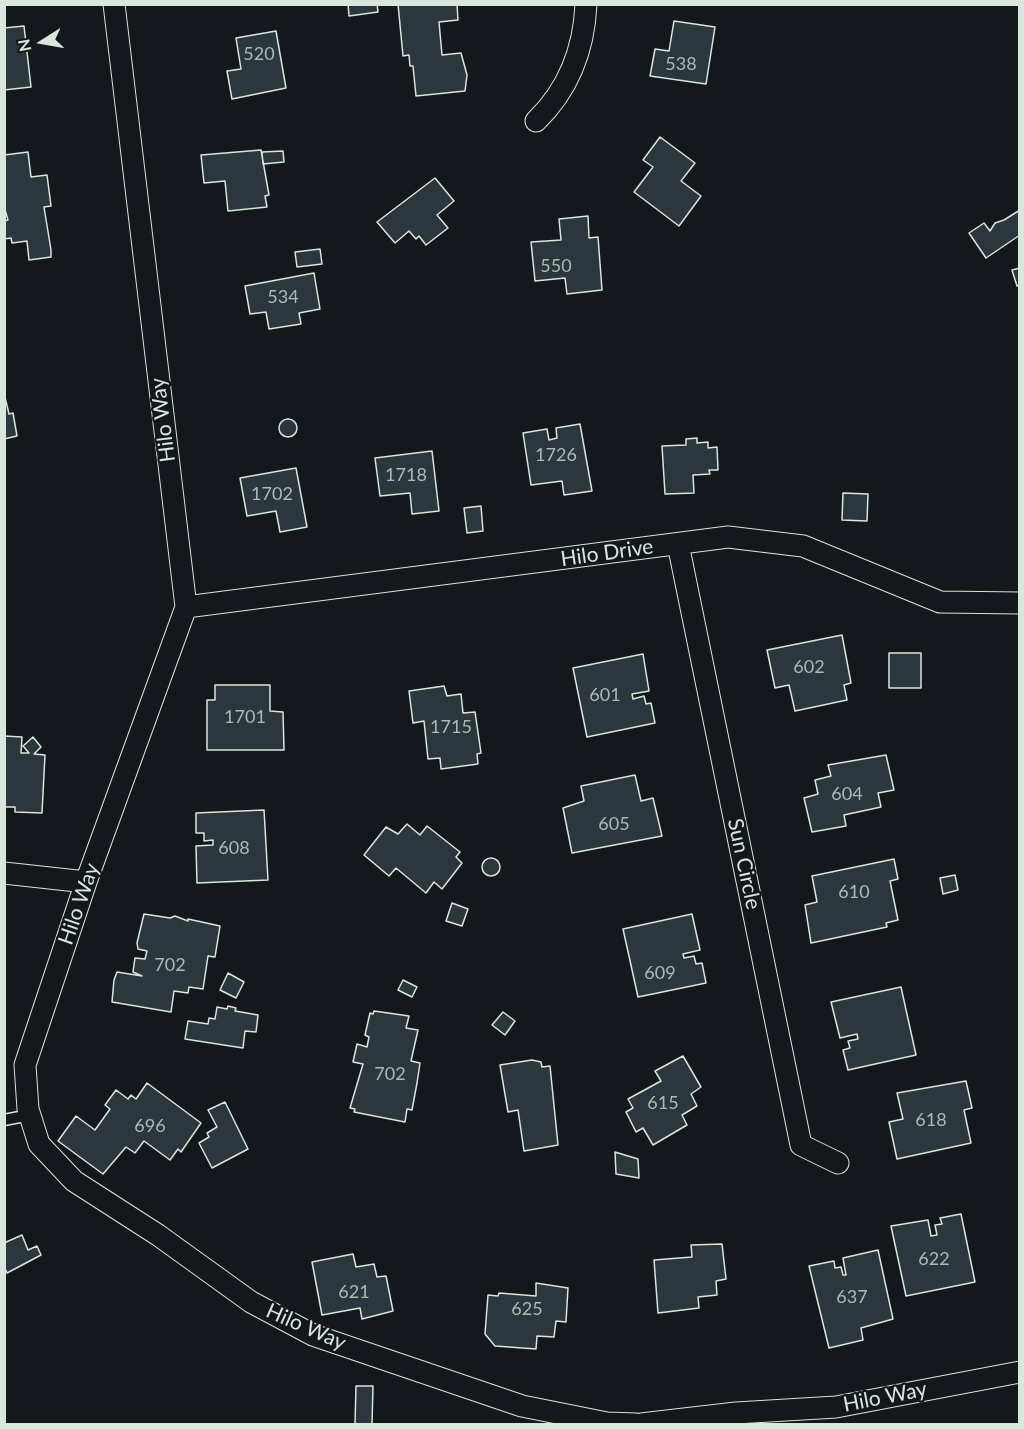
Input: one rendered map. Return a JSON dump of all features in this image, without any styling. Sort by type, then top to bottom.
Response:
[{"type":"street","name":"Hilo Way","points":[[114,4],[186,608],[86,882],[26,1065],[30,1115],[39,1144],[74,1181],[158,1235],[251,1302],[313,1335],[522,1406],[607,1423],[636,1425]]},
{"type":"street","points":[[536,121],[556,102],[578,56],[585,28],[586,4]]},
{"type":"street","name":"Hilo Drive","points":[[186,608],[728,537],[803,546],[940,602],[1020,603]]},
{"type":"street","name":"Sun Circle","points":[[678,544],[801,1145],[838,1163]]},
{"type":"street","points":[[4,873],[86,882]]},
{"type":"street","name":"Hilo Way","points":[[641,1425],[736,1413],[836,1407],[1020,1372]]},
{"type":"lane","points":[[4,1120],[30,1115]]},
{"type":"building","points":[[348,4],[377,4],[378,12],[349,16]]},
{"type":"building","points":[[398,4],[457,4],[458,20],[439,22],[442,55],[461,53],[467,75],[465,91],[416,96],[413,66],[410,66],[409,55],[403,56]]},
{"type":"building","points":[[674,21],[715,27],[706,84],[650,76],[655,49],[669,51]]},
{"type":"building","points":[[24,26],[31,87],[4,90],[4,28]]},
{"type":"building","points":[[276,31],[286,88],[232,99],[227,71],[241,69],[236,38]]},
{"type":"building","points":[[660,137],[695,163],[681,181],[701,196],[679,226],[634,192],[653,167],[643,160]]},
{"type":"building","points":[[261,150],[269,195],[265,196],[267,207],[228,211],[225,181],[204,183],[201,155]]},
{"type":"building","points":[[283,151],[284,162],[263,164],[262,152]]},
{"type":"building","points":[[28,152],[31,177],[47,175],[51,206],[44,207],[51,257],[29,260],[27,241],[12,243],[11,238],[4,239],[4,221],[8,220],[4,206],[4,155]]},
{"type":"building","points":[[435,178],[454,201],[437,215],[448,228],[426,245],[419,236],[416,239],[409,231],[395,243],[377,222]]},
{"type":"building","points":[[1020,210],[1020,235],[986,258],[969,233],[984,223],[990,231],[995,223]]},
{"type":"building","points":[[588,216],[589,238],[598,237],[602,290],[567,294],[565,278],[535,281],[531,242],[561,240],[559,219]]},
{"type":"building","points":[[320,249],[322,264],[297,267],[295,252]]},
{"type":"building","points":[[1020,268],[1020,285],[1017,286],[1012,270]]},
{"type":"building","points":[[314,273],[320,309],[299,313],[301,324],[269,329],[266,312],[250,314],[245,286]]},
{"type":"building","points":[[4,393],[9,414],[13,413],[17,436],[4,439]]},
{"type":"building","points":[[288,419],[294,422],[297,428],[294,434],[288,437],[282,434],[279,428],[282,422]]},
{"type":"building","points":[[580,424],[592,491],[564,495],[562,481],[531,485],[523,433],[547,429],[549,440],[557,438],[556,428]]},
{"type":"building","points":[[697,438],[697,443],[708,442],[708,448],[717,447],[718,470],[709,470],[710,474],[693,475],[694,493],[665,494],[662,446],[686,445],[686,439]]},
{"type":"building","points":[[432,451],[439,511],[412,514],[410,493],[380,496],[375,458]]},
{"type":"building","points":[[296,468],[307,527],[280,532],[276,511],[247,516],[240,478]]},
{"type":"building","points":[[843,493],[868,494],[867,521],[842,520]]},
{"type":"building","points":[[481,506],[483,531],[467,533],[464,508]]},
{"type":"building","points":[[842,635],[851,683],[844,685],[847,700],[795,711],[789,685],[775,688],[767,650]]},
{"type":"building","points":[[889,653],[921,653],[921,688],[889,688]]},
{"type":"building","points":[[643,654],[649,691],[632,694],[633,699],[644,696],[646,704],[651,703],[655,723],[587,737],[573,668]]},
{"type":"building","points":[[215,685],[270,685],[270,711],[283,712],[284,750],[207,750],[207,700],[215,700]]},
{"type":"building","points":[[444,686],[447,696],[461,694],[463,713],[475,712],[481,753],[477,754],[478,764],[441,769],[440,758],[428,759],[424,721],[413,723],[409,691]]},
{"type":"building","points":[[4,736],[22,737],[21,753],[29,753],[23,746],[33,737],[41,747],[34,754],[45,755],[42,813],[15,812],[15,807],[4,807]]},
{"type":"building","points":[[886,755],[894,790],[878,793],[881,807],[844,815],[846,826],[812,832],[804,798],[818,794],[815,780],[831,776],[828,765]]},
{"type":"building","points":[[635,775],[641,801],[653,798],[662,836],[572,853],[563,808],[584,801],[581,786]]},
{"type":"building","points":[[264,810],[268,880],[197,883],[196,846],[213,845],[213,840],[204,841],[204,833],[196,833],[196,813]]},
{"type":"building","points":[[407,824],[420,835],[427,826],[460,852],[456,857],[462,863],[442,889],[434,882],[426,893],[396,868],[389,876],[364,855],[386,827],[398,834]]},
{"type":"building","points":[[491,858],[497,861],[500,867],[497,873],[491,876],[485,873],[482,867],[485,861]]},
{"type":"building","points":[[894,859],[898,879],[890,881],[898,920],[886,923],[887,927],[811,943],[805,905],[817,902],[812,876]]},
{"type":"building","points":[[955,875],[958,890],[943,894],[940,878]]},
{"type":"building","points":[[452,903],[468,909],[462,926],[446,921]]},
{"type":"building","points":[[144,914],[170,918],[175,916],[188,921],[188,919],[220,926],[215,957],[208,956],[203,989],[189,987],[188,993],[174,991],[171,1012],[112,1002],[117,972],[142,976],[133,972],[135,958],[145,959],[147,951],[138,949],[137,943]]},
{"type":"building","points":[[692,914],[700,950],[683,954],[684,958],[694,956],[696,964],[702,963],[706,983],[638,997],[623,929]]},
{"type":"building","points":[[228,973],[244,982],[236,998],[220,990]]},
{"type":"building","points":[[403,980],[417,987],[412,997],[398,990]]},
{"type":"building","points":[[901,987],[916,1055],[848,1070],[843,1050],[850,1048],[848,1041],[858,1039],[857,1034],[840,1038],[831,1002]]},
{"type":"building","points":[[228,1006],[236,1008],[235,1011],[258,1015],[256,1032],[245,1031],[243,1048],[185,1039],[188,1021],[208,1024],[209,1018],[215,1019],[217,1007],[227,1009]]},
{"type":"building","points":[[374,1011],[409,1016],[406,1028],[418,1030],[411,1061],[420,1063],[412,1110],[407,1109],[405,1122],[354,1112],[355,1109],[350,1108],[363,1064],[353,1062],[357,1044],[367,1047],[369,1037],[365,1035],[370,1013],[373,1014]]},
{"type":"building","points":[[503,1012],[515,1021],[505,1035],[492,1025]]},
{"type":"building","points":[[683,1056],[701,1087],[691,1094],[697,1106],[682,1115],[687,1125],[653,1145],[643,1128],[636,1132],[626,1112],[633,1108],[628,1099],[661,1081],[655,1071]]},
{"type":"building","points":[[532,1060],[541,1062],[542,1067],[550,1066],[558,1145],[524,1151],[518,1110],[508,1112],[500,1065]]},
{"type":"building","points":[[966,1081],[972,1108],[964,1110],[971,1143],[897,1159],[889,1122],[903,1119],[897,1093]]},
{"type":"building","points":[[147,1083],[201,1123],[181,1152],[178,1149],[170,1160],[144,1141],[135,1153],[126,1147],[103,1174],[58,1141],[76,1116],[95,1130],[110,1109],[105,1105],[116,1090],[128,1099],[131,1095],[136,1099]]},
{"type":"building","points":[[225,1102],[248,1149],[212,1168],[199,1143],[209,1137],[207,1133],[217,1127],[208,1110]]},
{"type":"building","points":[[615,1152],[638,1159],[639,1178],[616,1174]]},
{"type":"building","points":[[961,1214],[975,1282],[906,1296],[891,1226],[928,1220],[931,1236],[937,1235],[935,1225],[942,1224],[940,1218]]},
{"type":"building","points":[[22,1235],[28,1250],[37,1246],[41,1255],[7,1273],[4,1266],[4,1243]]},
{"type":"building","points":[[722,1244],[726,1279],[716,1281],[717,1295],[698,1297],[699,1308],[658,1313],[654,1260],[692,1257],[691,1245]]},
{"type":"building","points":[[878,1250],[893,1319],[861,1328],[863,1340],[829,1348],[809,1266],[834,1261],[835,1268],[841,1267],[843,1275],[846,1275],[843,1258]]},
{"type":"building","points":[[353,1254],[356,1267],[374,1264],[377,1277],[386,1276],[393,1311],[362,1319],[360,1308],[322,1315],[312,1262]]},
{"type":"building","points":[[536,1283],[568,1288],[566,1322],[556,1321],[554,1337],[537,1336],[536,1349],[495,1346],[485,1334],[488,1295],[498,1296],[499,1293],[536,1296]]},
{"type":"building","points":[[356,1386],[373,1386],[372,1424],[355,1424]]}]
